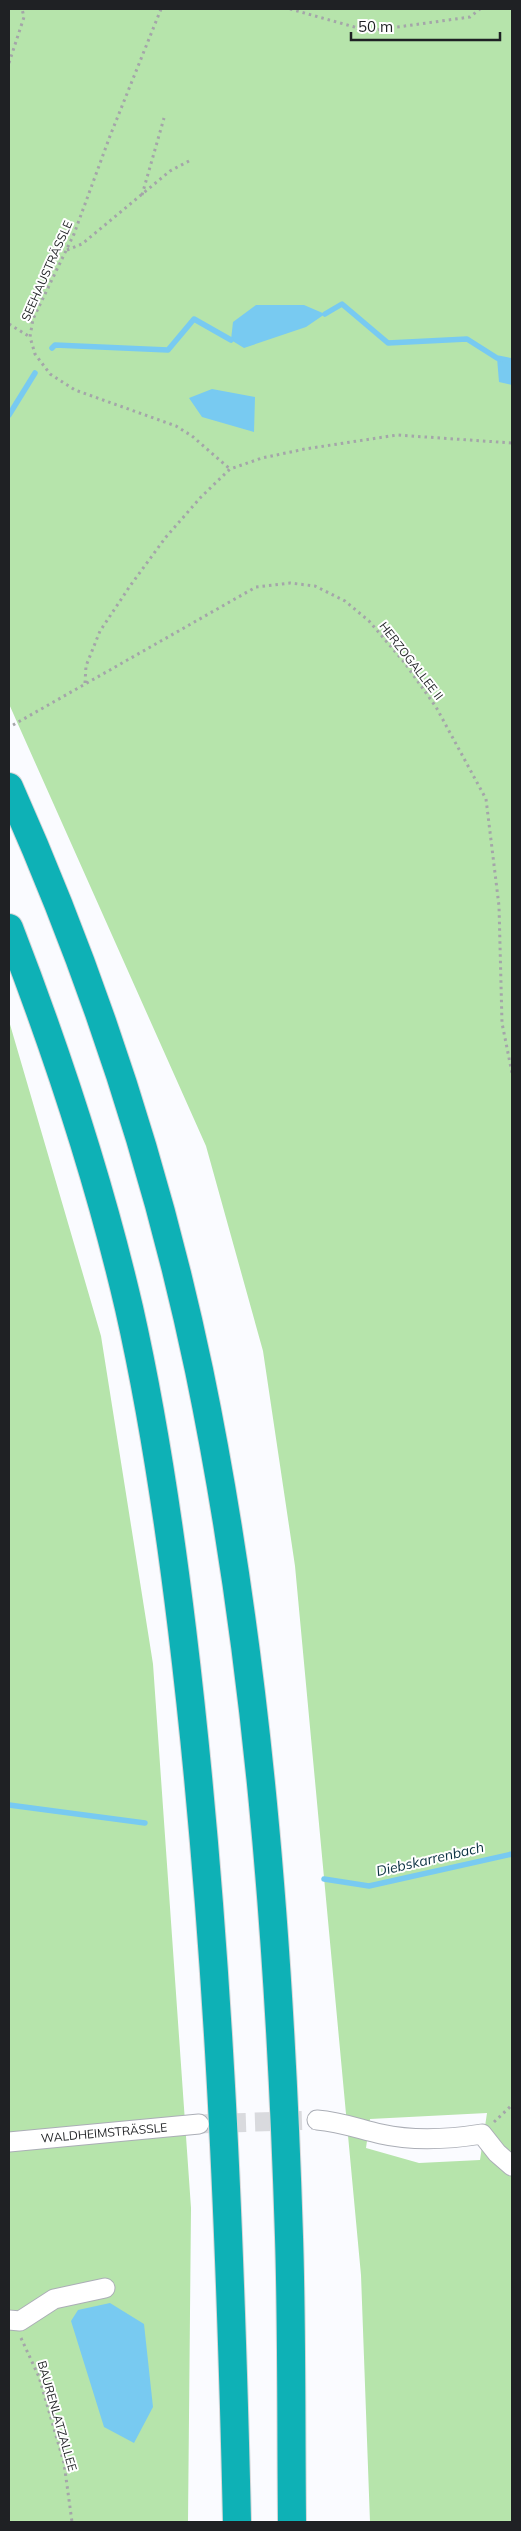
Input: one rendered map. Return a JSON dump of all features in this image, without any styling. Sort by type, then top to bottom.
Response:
[{"type":"highway","points":[[9,787],[47,876],[94,998],[153,1186],[197,1360],[230,1536],[252,1698],[273,1942],[289,2239],[292,2522]]},
{"type":"highway","points":[[9,928],[80,1127],[108,1229],[140,1363],[163,1488],[191,1696],[215,1962],[227,2201],[237,2522]]},
{"type":"lane","points":[[317,2120],[341,2122],[383,2134],[451,2139],[482,2134],[497,2153],[512,2166]]},
{"type":"lane","name":"WALDHEIMSTRÄSSLE","points":[[9,2142],[199,2124]]},
{"type":"lane","points":[[9,2320],[20,2321],[54,2299],[105,2288]]},
{"type":"path","points":[[9,63],[24,17],[22,9]]},
{"type":"path","name":"SEEHAUSTRÄSSLE","points":[[161,9],[66,251],[39,304],[30,337],[35,354],[50,374],[75,390],[176,426],[192,436],[230,469]]},
{"type":"path","points":[[290,9],[370,31],[470,17],[480,9]]},
{"type":"path","points":[[141,196],[164,118]]},
{"type":"path","points":[[66,251],[82,244],[170,171],[189,161]]},
{"type":"path","points":[[9,324],[30,337]]},
{"type":"path","points":[[85,683],[86,666],[100,631],[125,593],[166,537],[201,497],[230,469],[262,458],[305,449],[397,435],[512,443]]},
{"type":"path","name":"HERZOGALLEE II","points":[[13,725],[256,587],[290,583],[315,586],[345,601],[369,621],[404,662],[436,707],[486,799],[500,906],[502,1023],[512,1073]]},
{"type":"path","name":"BAURENLATZALLEE","points":[[9,2320],[27,2347],[39,2377],[64,2463],[72,2522]]},
{"type":"green space","points":[[9,9],[512,9],[512,2522],[370,2522],[361,2275],[295,1566],[263,1351],[206,1146],[9,704]],"holes":[[[487,2113],[480,2160],[419,2163],[366,2148],[370,2119]]]},
{"type":"green space","points":[[9,1021],[101,1336],[153,1664],[191,2208],[188,2522],[9,2522]]},
{"type":"water","points":[[256,305],[304,305],[325,314],[306,327],[244,348],[231,340],[233,322]]},
{"type":"water","points":[[497,358],[512,362],[512,385],[499,382]]},
{"type":"water","points":[[212,389],[255,397],[254,432],[202,417],[189,398]]},
{"type":"water","points":[[110,2303],[144,2324],[153,2407],[134,2443],[104,2427],[71,2321],[78,2310]]},
{"type":"waterway","points":[[325,314],[342,304],[388,343],[467,339],[497,358],[512,361]]},
{"type":"waterway","points":[[52,348],[55,345],[168,350],[194,319],[231,340]]},
{"type":"waterway","points":[[9,415],[35,373]]},
{"type":"waterway","name":"Diebskarrenbach","points":[[9,1805],[145,1823]]},
{"type":"waterway","name":"Diebskarrenbach","points":[[324,1879],[369,1886],[512,1854]]},
{"type":"tunnel","points":[[199,2124],[317,2120]]}]
